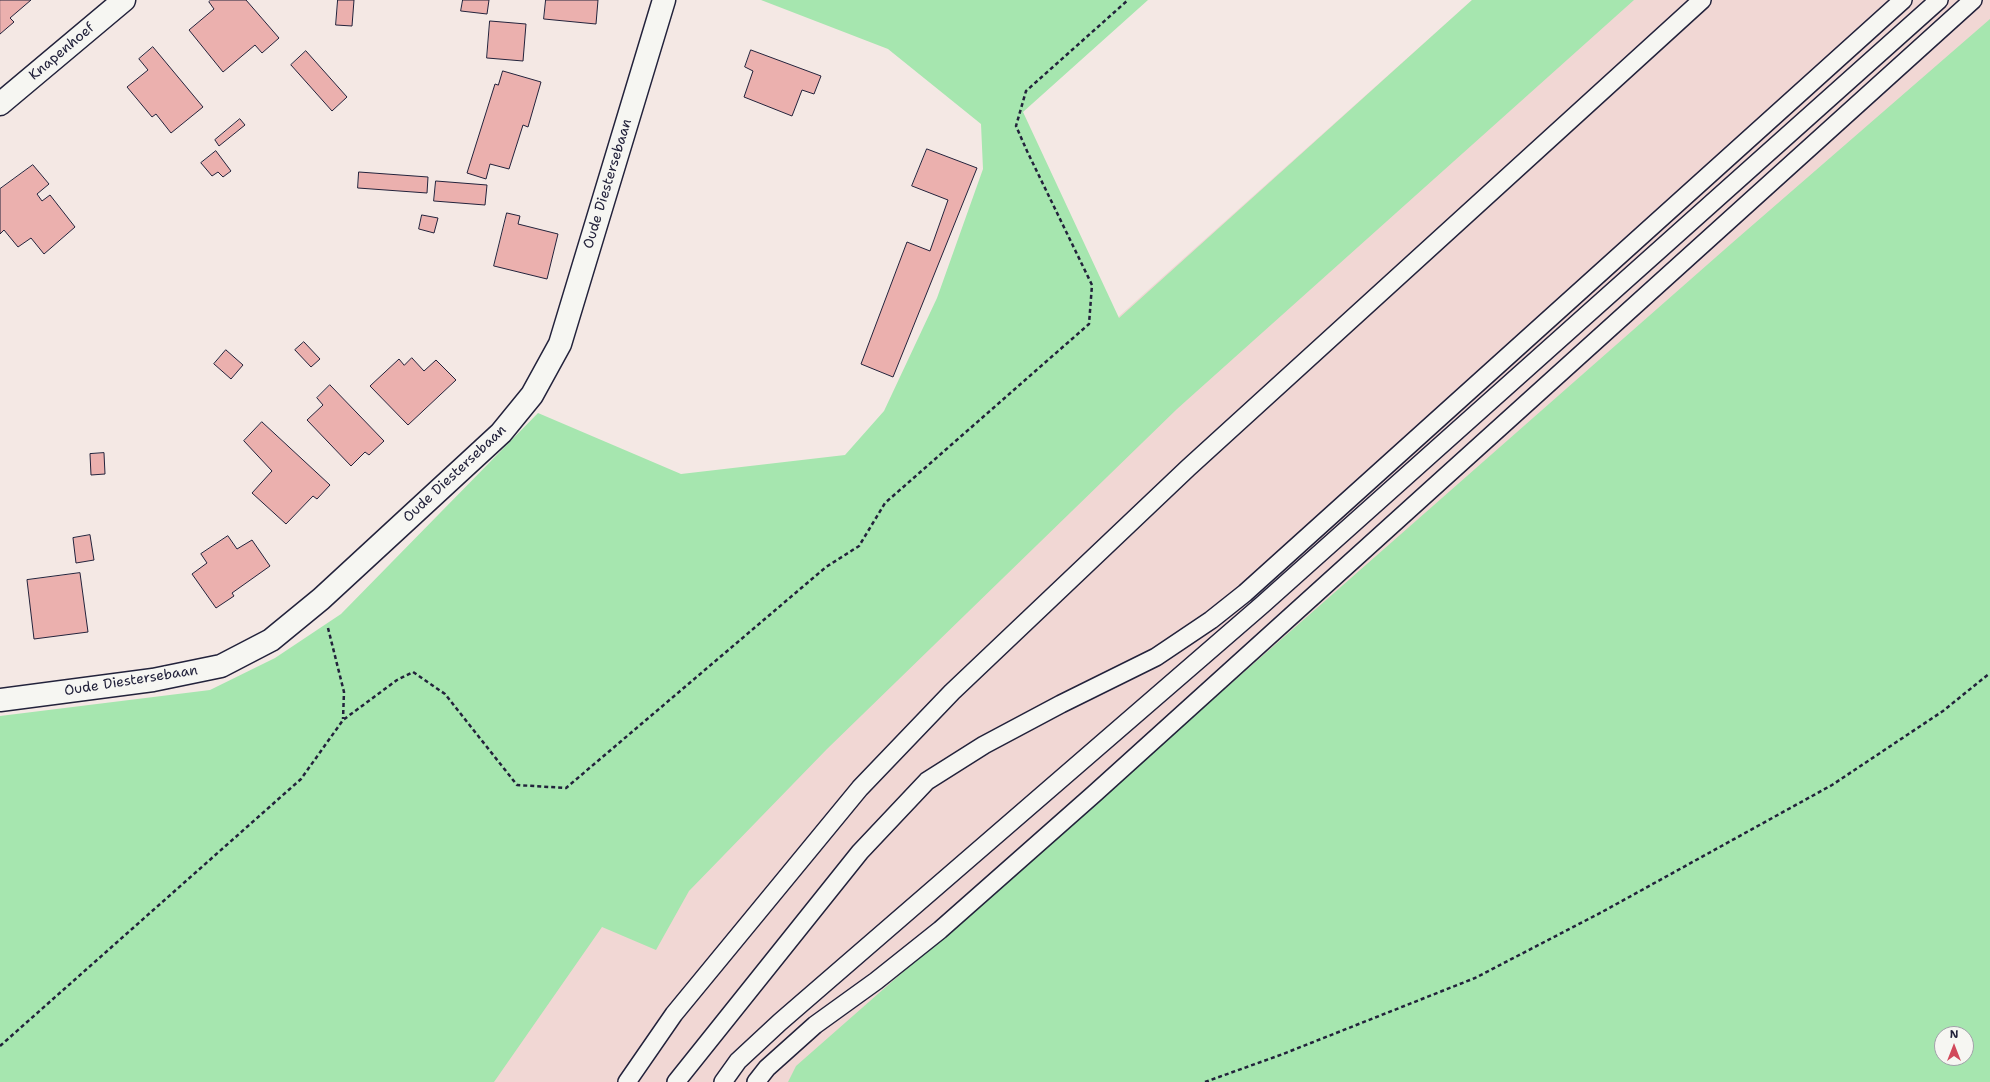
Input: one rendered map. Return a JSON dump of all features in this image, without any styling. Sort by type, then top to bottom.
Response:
[{"type":"street","name":"Knapenhoef","points":[[0,104],[124,0]]},
{"type":"street","name":"Oude Diestersebaan","points":[[0,700],[153,680],[221,666],[271,640],[321,599],[501,433],[532,394],[560,344],[664,0]]},
{"type":"lane","points":[[627,1082],[674,1014],[850,800],[952,692],[1188,468],[1702,0]]},
{"type":"lane","points":[[676,1082],[860,852],[926,781],[984,745],[1061,704],[1156,657],[1211,620],[1245,593],[1903,0]]},
{"type":"lane","points":[[723,1082],[738,1060],[780,1022],[1262,605],[1939,0]]},
{"type":"lane","points":[[756,1082],[767,1068],[815,1025],[876,981],[940,930],[1094,794],[1973,0]]},
{"type":"path","points":[[0,1046],[301,779],[343,720],[397,680],[414,672],[445,694],[517,785],[566,788],[826,567],[859,546],[885,502],[1089,324],[1092,285],[1016,126],[1026,91],[1128,0]]},
{"type":"path","points":[[321,599],[344,692],[343,720]]},
{"type":"path","points":[[1205,1082],[1283,1054],[1475,978],[1602,912],[1832,785],[1943,711],[1990,674]]},
{"type":"shaded area","points":[[1472,0],[1990,0],[1990,1082],[264,1082]]},
{"type":"green space","points":[[761,0],[1148,0],[1023,112],[1119,318],[1472,0],[1634,0],[1177,409],[827,749],[689,891],[656,950],[602,927],[494,1082],[0,1082],[0,716],[210,690],[275,658],[341,614],[538,413],[681,474],[845,455],[884,411],[937,298],[983,169],[981,124],[888,49]]},
{"type":"green space","points":[[1990,19],[1990,1082],[788,1082],[796,1066],[1732,243]]},
{"type":"building","points":[[0,0],[31,0],[10,18],[14,22],[0,34]]},
{"type":"building","points":[[211,0],[246,0],[279,38],[262,53],[255,45],[223,72],[189,30],[214,9],[209,2]]},
{"type":"building","points":[[338,0],[354,0],[352,26],[336,25]]},
{"type":"building","points":[[463,0],[489,0],[487,14],[461,11]]},
{"type":"building","points":[[546,0],[598,0],[596,24],[544,19]]},
{"type":"building","points":[[490,21],[526,24],[523,61],[487,58]]},
{"type":"building","points":[[153,47],[203,107],[171,133],[156,114],[152,117],[127,87],[148,70],[139,59]]},
{"type":"building","points":[[751,50],[821,76],[814,94],[802,90],[792,116],[744,97],[753,71],[745,67]]},
{"type":"building","points":[[306,51],[347,97],[332,111],[291,65]]},
{"type":"building","points":[[503,71],[541,82],[528,127],[523,125],[509,169],[490,164],[486,179],[467,173],[495,84],[498,85]]},
{"type":"building","points":[[240,119],[245,125],[219,146],[215,140]]},
{"type":"building","points":[[927,149],[977,168],[893,377],[861,364],[907,242],[930,251],[948,200],[912,186]]},
{"type":"building","points":[[216,151],[231,171],[223,177],[218,172],[212,176],[201,163]]},
{"type":"building","points":[[33,165],[49,184],[37,194],[42,201],[50,195],[75,227],[44,254],[31,238],[18,247],[4,230],[0,234],[0,189]]},
{"type":"building","points":[[359,172],[428,177],[427,193],[358,188]]},
{"type":"building","points":[[436,181],[487,185],[485,205],[434,201]]},
{"type":"building","points":[[507,213],[520,216],[518,224],[558,234],[547,279],[494,266]]},
{"type":"building","points":[[422,215],[438,218],[434,233],[419,229]]},
{"type":"building","points":[[304,342],[320,359],[311,367],[295,350]]},
{"type":"building","points":[[226,350],[243,365],[231,379],[214,364]]},
{"type":"building","points":[[412,358],[424,371],[436,360],[456,380],[408,425],[370,386],[399,359],[404,365]]},
{"type":"building","points":[[330,385],[384,441],[369,455],[365,452],[351,466],[307,420],[323,405],[317,398]]},
{"type":"building","points":[[262,422],[330,485],[317,499],[313,496],[286,524],[252,493],[272,471],[244,441]]},
{"type":"building","points":[[104,453],[105,474],[91,475],[90,454]]},
{"type":"building","points":[[90,535],[94,560],[76,563],[73,538]]},
{"type":"building","points":[[228,536],[237,549],[252,540],[270,566],[232,593],[234,596],[216,608],[192,574],[207,563],[201,554]]},
{"type":"building","points":[[80,573],[88,632],[34,639],[27,580]]}]
